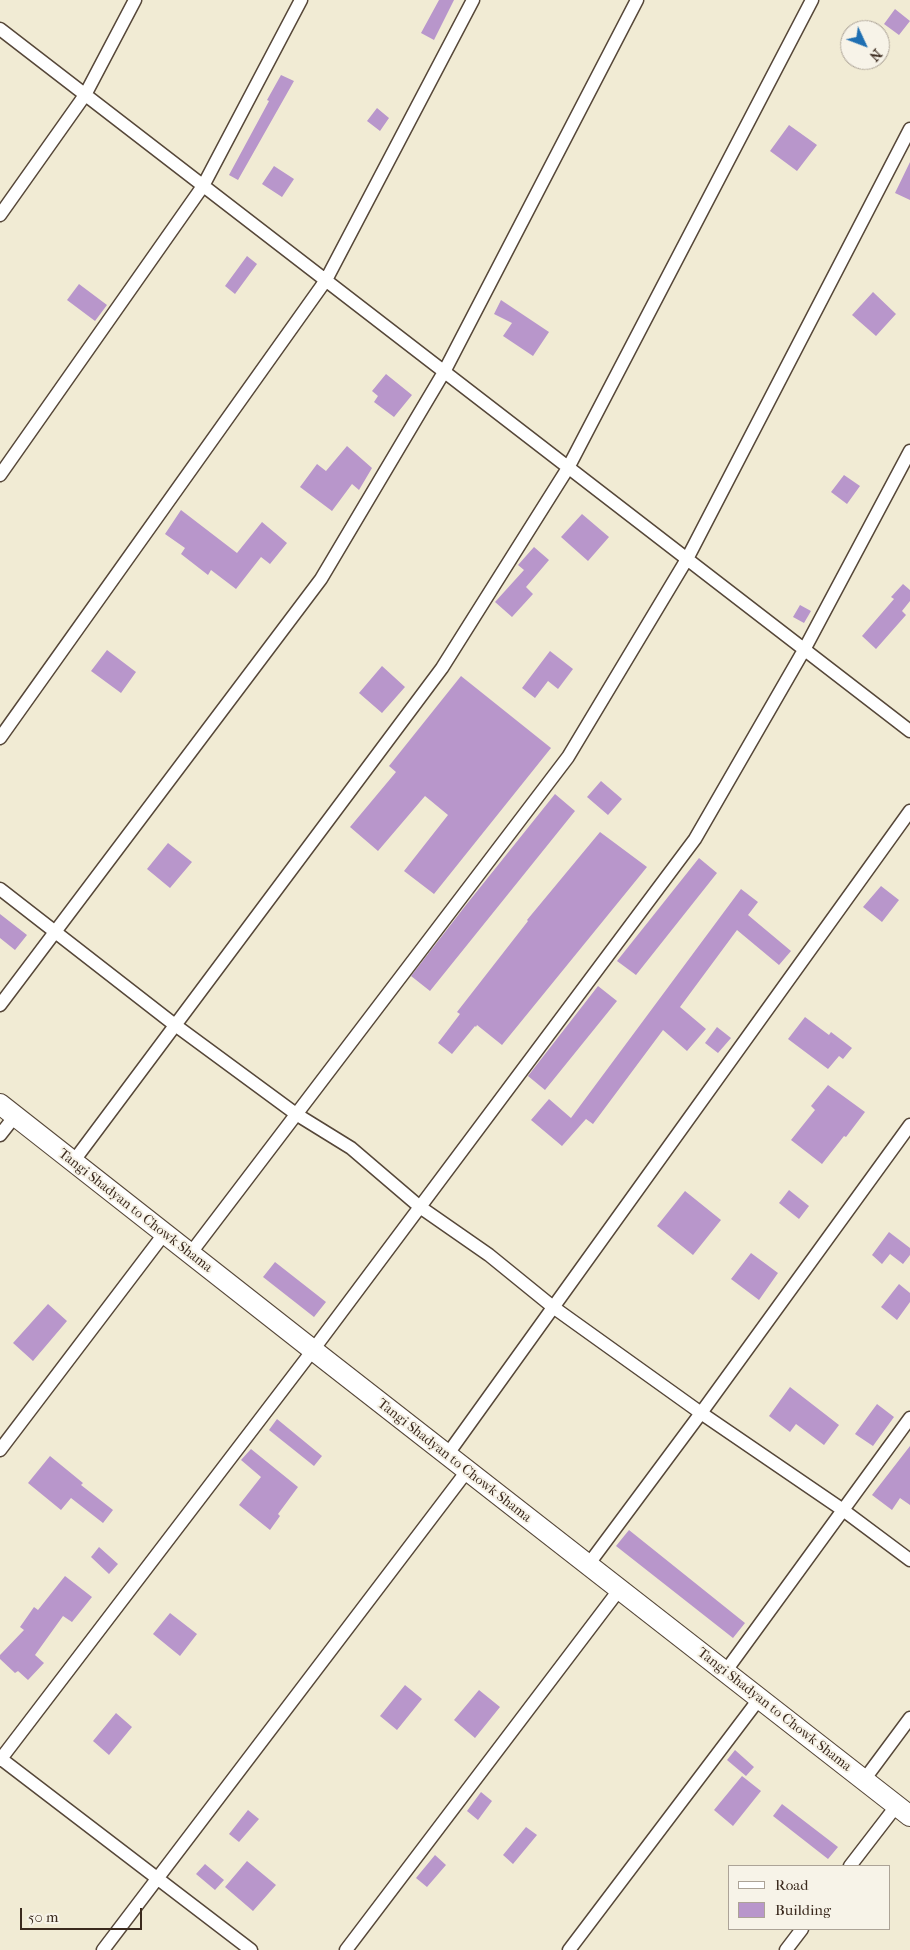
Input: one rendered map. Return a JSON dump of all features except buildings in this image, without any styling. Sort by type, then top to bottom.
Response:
[{"type":"main road","name":"Tangi Shadyan to Chowk Shama","points":[[7,1110],[903,1810]]},
{"type":"street","points":[[0,215],[86,95],[135,0]]},
{"type":"street","points":[[0,475],[203,186],[301,0]]},
{"type":"street","points":[[0,738],[326,280],[473,0]]},
{"type":"street","points":[[0,1005],[321,579],[444,372],[637,0]]},
{"type":"street","points":[[73,1162],[442,668],[568,468],[812,0]]},
{"type":"street","points":[[0,29],[910,731]]},
{"type":"street","points":[[190,1254],[568,757],[687,559],[910,129]]},
{"type":"street","points":[[251,1950],[0,1759],[313,1350],[695,839],[804,650],[910,451]]},
{"type":"street","points":[[447,1455],[910,811]]},
{"type":"street","points":[[0,889],[296,1114],[351,1148],[420,1207],[489,1256],[553,1307],[701,1413],[843,1510],[910,1560]]},
{"type":"street","points":[[0,1135],[7,1110]]},
{"type":"street","points":[[588,1565],[910,1125]]},
{"type":"street","points":[[0,1450],[164,1234]]},
{"type":"street","points":[[725,1672],[910,1418]]},
{"type":"street","points":[[103,1950],[467,1471]]},
{"type":"street","points":[[346,1950],[619,1590]]},
{"type":"street","points":[[569,1950],[760,1699]]},
{"type":"street","points":[[864,1780],[910,1718]]},
{"type":"street","points":[[851,1865],[903,1810]]},
{"type":"street","points":[[786,1950],[801,1930]]}]
